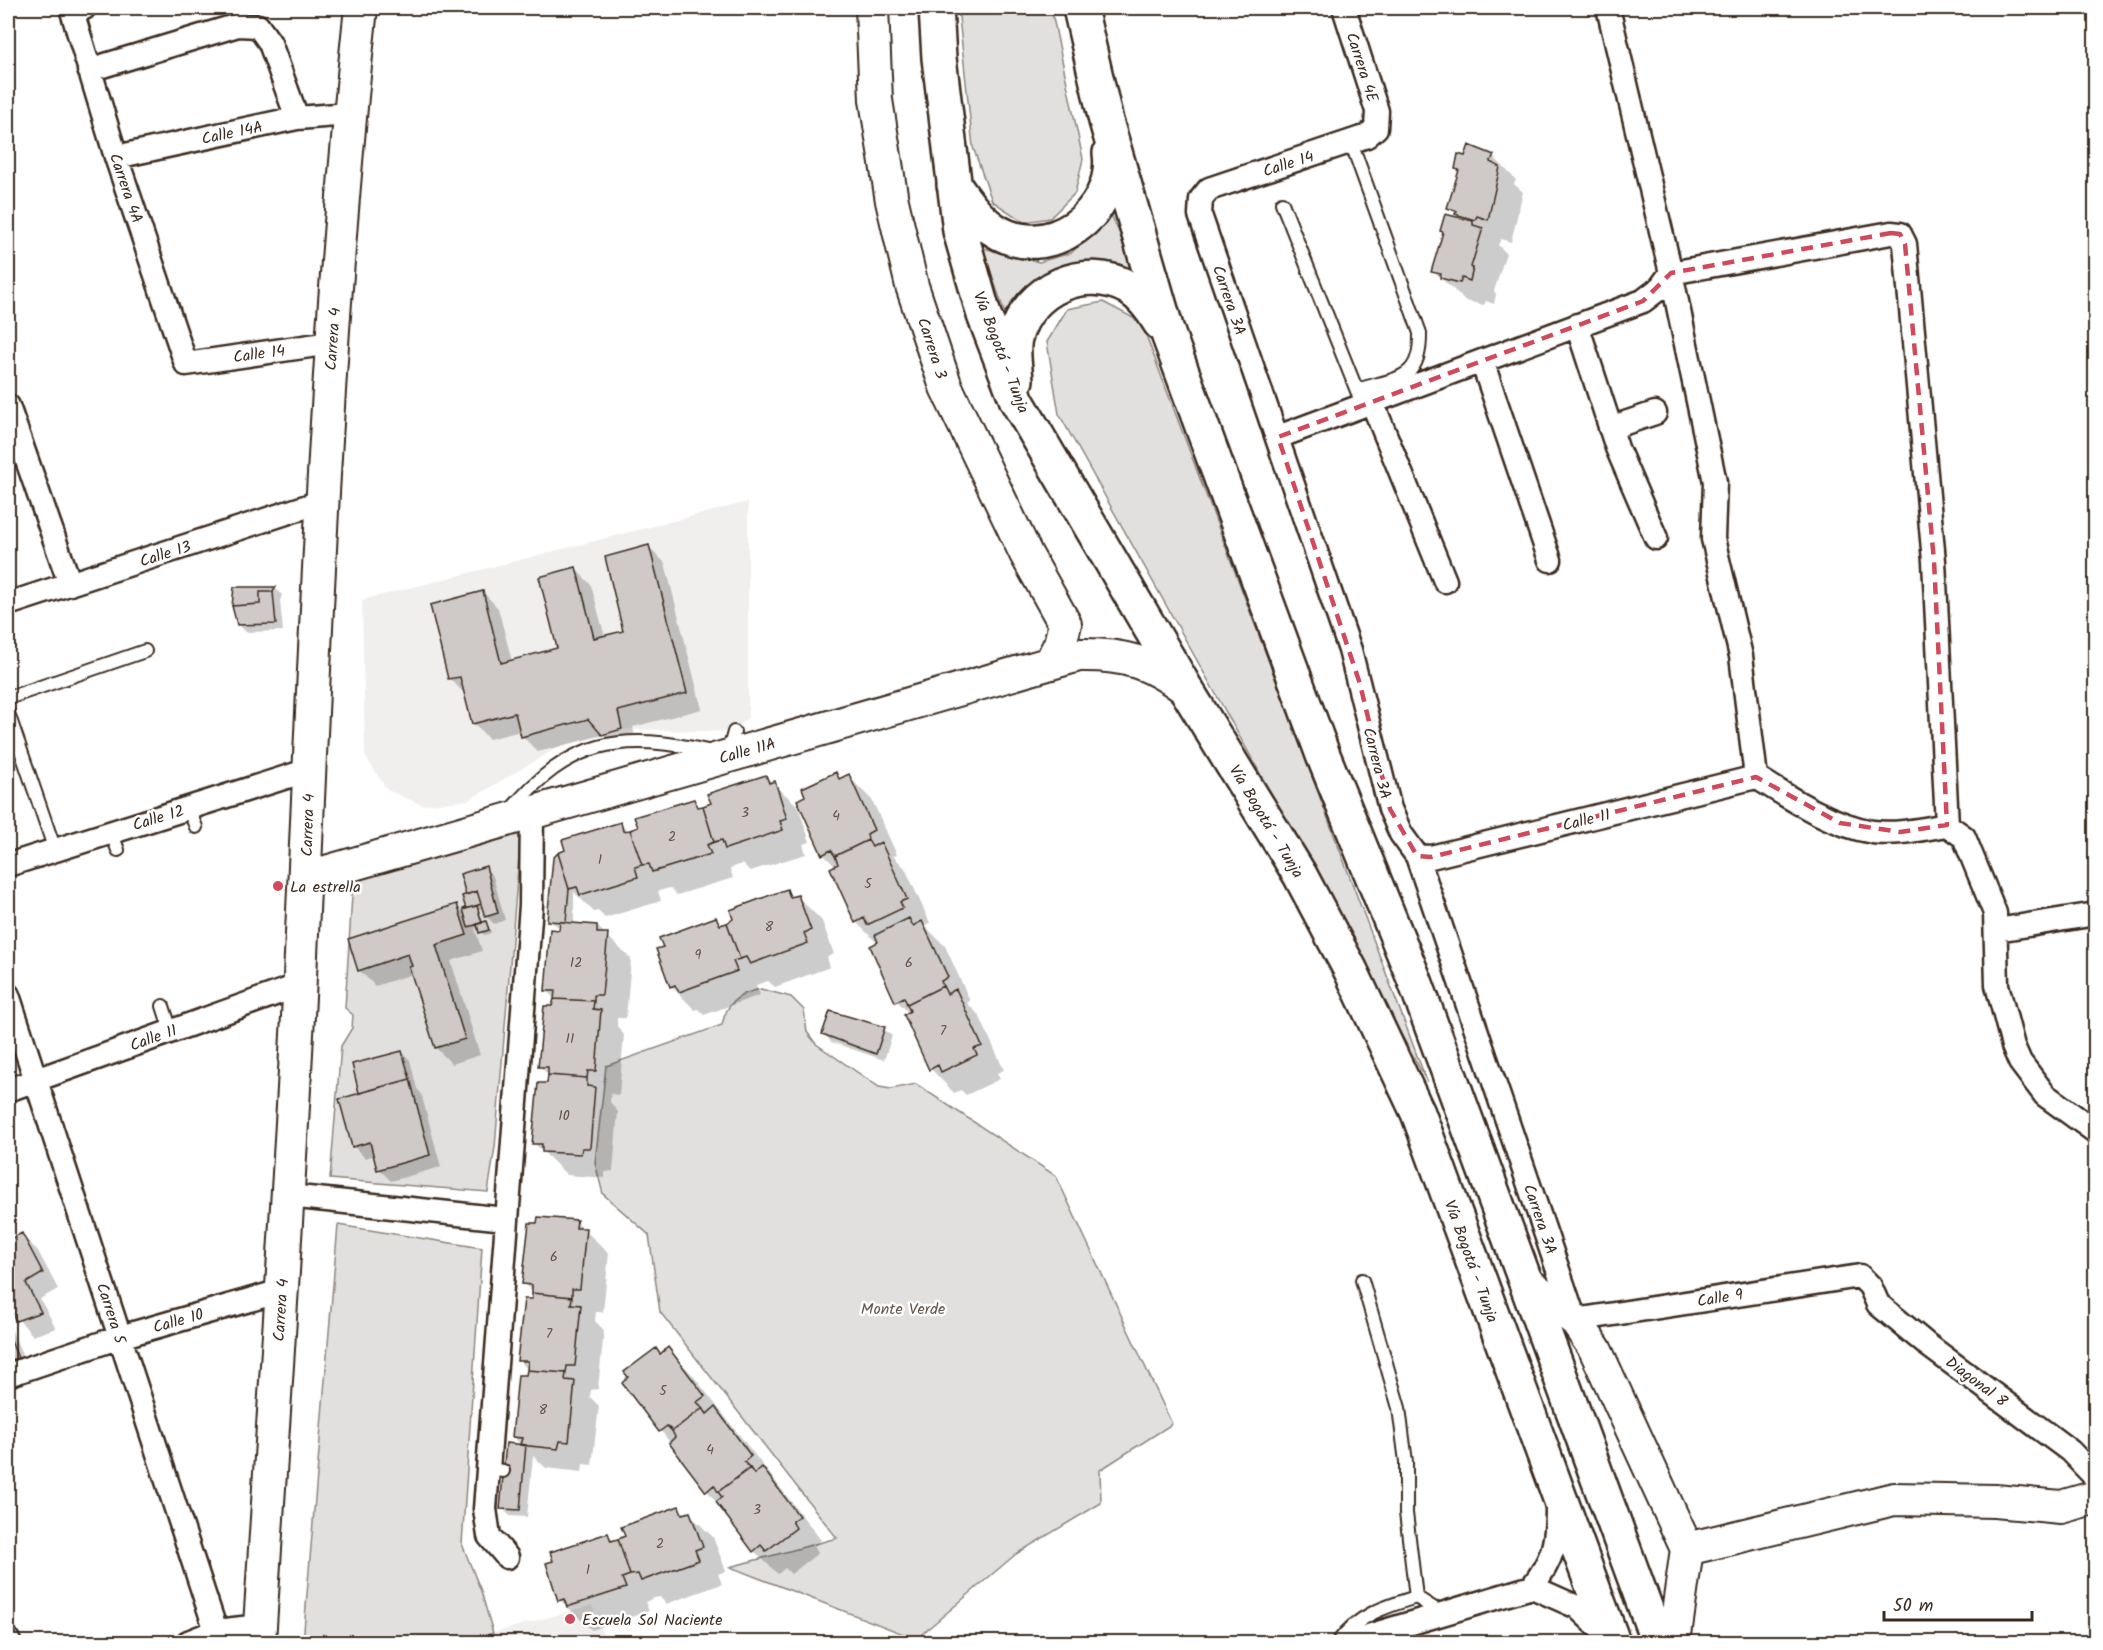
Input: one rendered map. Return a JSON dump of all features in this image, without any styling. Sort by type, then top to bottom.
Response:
[{"type":"highway","name":"Vía Bogotá - Tunja","points":[[936,8],[939,58],[960,231],[984,315],[1017,400],[1186,689],[1300,875],[1352,971],[1418,1113],[1612,1641]]},
{"type":"highway","points":[[1080,8],[1106,121],[1168,334],[1323,755],[1415,981],[1658,1642]]},
{"type":"highway","points":[[954,185],[974,212],[994,230],[1019,240],[1046,240],[1072,231],[1093,214],[1107,191],[1112,165],[1106,121]]},
{"type":"highway","points":[[1017,400],[1015,339],[1026,312],[1047,290],[1074,279],[1103,278],[1130,289],[1151,309],[1168,334]]},
{"type":"street","name":"Carrera 4","points":[[260,1634],[289,1196],[331,343],[361,8]]},
{"type":"street","name":"Carrera 3","points":[[872,8],[876,100],[892,201],[912,286],[946,387],[1026,554],[1065,624],[1060,644],[1051,662]]},
{"type":"street","name":"Carrera 4E","points":[[1344,8],[1377,111],[1376,128]]},
{"type":"street","points":[[1608,8],[1671,273],[1715,482],[1713,539],[1741,656],[1756,777],[1840,824],[1874,832],[1900,832],[1947,825],[1964,837],[1995,913],[1997,985],[2013,1046],[2020,1062],[2045,1095],[2096,1132]]},
{"type":"street","name":"Carrera 4A","points":[[78,9],[89,70],[186,364]]},
{"type":"street","points":[[89,70],[238,25],[258,26],[270,43],[297,118]]},
{"type":"street","name":"Calle 14A","points":[[116,157],[297,118],[350,114]]},
{"type":"street","name":"Calle 14","points":[[1201,199],[1209,189],[1368,136],[1376,128]]},
{"type":"street","name":"Carrera 3A","points":[[1201,199],[1200,215],[1355,667],[1372,744],[1390,809],[1401,834],[1417,856],[1575,1320],[1595,1349],[1687,1549]]},
{"type":"street","points":[[1278,437],[1364,399],[1482,361],[1643,301],[1660,288],[1671,273],[1891,233],[1900,234],[1905,244],[1934,561],[1947,825]]},
{"type":"street","points":[[1577,325],[1610,428],[1656,538]]},
{"type":"street","name":"Calle 14","points":[[186,364],[331,343]]},
{"type":"street","points":[[1482,361],[1550,560]]},
{"type":"street","points":[[1364,399],[1445,581]]},
{"type":"street","points":[[8,406],[70,584]]},
{"type":"street","points":[[1610,428],[1656,413]]},
{"type":"street","name":"Calle 13","points":[[8,604],[70,584],[148,552],[322,501]]},
{"type":"street","name":"Calle 11A","points":[[304,878],[532,812],[731,744],[1079,655],[1108,654],[1136,660],[1163,672],[1186,689]]},
{"type":"street","name":"Calle 12","points":[[8,864],[55,850],[114,841],[192,818],[309,770]]},
{"type":"street","name":"Calle 11","points":[[1417,856],[1431,856],[1756,777]]},
{"type":"street","points":[[507,1557],[489,1536],[485,1509],[496,1470],[505,1219],[531,905],[532,812]]},
{"type":"street","points":[[1997,930],[2096,915]]},
{"type":"street","name":"Calle 11","points":[[8,1090],[300,985]]},
{"type":"street","name":"Carrera 5","points":[[8,995],[216,1631]]},
{"type":"street","points":[[289,1196],[505,1219]]},
{"type":"street","name":"Calle 9","points":[[1575,1320],[1856,1275],[1864,1279]]},
{"type":"street","name":"Diagonal 8","points":[[1864,1279],[1878,1304],[1925,1343],[2070,1451],[2096,1478]]},
{"type":"street","name":"Carrera 3A","points":[[1524,1281],[1575,1320]]},
{"type":"street","name":"Calle 10","points":[[8,1375],[120,1337],[281,1291]]},
{"type":"street","points":[[1348,1642],[1532,1587],[1548,1566],[1557,1539],[1557,1493]]},
{"type":"street","points":[[1674,1642],[1687,1549],[1894,1499],[1995,1501],[2061,1507],[2096,1497]]},
{"type":"street","points":[[1532,1587],[1577,1607],[1612,1641]]},
{"type":"street","points":[[188,1642],[216,1631],[260,1634]]},
{"type":"lane","points":[[1282,203],[1364,399],[1411,372],[1417,363],[1419,333],[1351,142]]},
{"type":"lane","points":[[8,698],[145,651]]},
{"type":"lane","points":[[8,713],[55,850]]},
{"type":"lane","points":[[502,821],[543,775],[569,757],[603,745],[638,742],[683,745],[731,744]]},
{"type":"lane","points":[[163,1006],[171,1031]]},
{"type":"lane","points":[[1362,1280],[1399,1408],[1407,1462],[1406,1513],[1416,1597]]},
{"type":"lane","points":[[1416,1597],[1442,1613]]},
{"type":"lane","points":[[1338,1642],[1363,1616],[1416,1597]]},
{"type":"highlighted area","points":[[1891,233],[1900,234],[1905,244],[1934,561],[1947,825],[1900,832],[1840,823],[1756,777],[1431,857],[1417,856],[1390,809],[1360,684],[1278,437],[1643,301],[1671,273]]},
{"type":"shaded area","points":[[748,502],[748,717],[734,732],[622,729],[560,746],[469,800],[422,805],[387,790],[365,756],[362,600]]},
{"type":"shaded area","name":"Escuela Sol Naciente","points":[[592,1605],[606,1642],[468,1642],[493,1633]]},
{"type":"green space","points":[[958,8],[1051,8],[1083,159],[1075,193],[1050,218],[1024,222],[992,201],[973,147]]},
{"type":"green space","points":[[1111,214],[1138,276],[1112,262],[1059,272],[1024,290],[1008,323],[983,248],[1039,262],[1071,253]]},
{"type":"green space","points":[[1103,302],[1141,322],[1427,1082],[1255,764],[1059,414],[1047,342],[1067,309]]},
{"type":"green space","points":[[521,831],[495,1147],[488,1192],[330,1179],[341,1046],[352,1028],[353,1015],[345,1008],[353,879]]},
{"type":"green space","name":"Monte Verde","points":[[761,989],[791,997],[804,1010],[807,1032],[816,1044],[879,1087],[891,1089],[916,1084],[1056,1176],[1172,1424],[1100,1470],[1101,1503],[1016,1554],[916,1639],[730,1567],[837,1538],[660,1312],[649,1235],[603,1194],[595,1163],[606,1066],[722,1025],[730,1005],[735,1000],[746,993]]},
{"type":"green space","points":[[338,1225],[482,1248],[462,1544],[481,1591],[493,1633],[468,1642],[303,1642]]},
{"type":"building","points":[[1469,145],[1494,155],[1490,162],[1500,167],[1488,220],[1477,216],[1475,220],[1455,214],[1457,211],[1447,208],[1459,170],[1455,169],[1458,154],[1465,156]]},
{"type":"building","points":[[1445,214],[1473,221],[1473,225],[1483,228],[1471,267],[1473,268],[1470,281],[1462,278],[1460,283],[1440,278],[1441,274],[1431,272],[1443,232],[1440,231]]},
{"type":"building","points":[[649,545],[687,693],[618,711],[622,729],[602,735],[588,719],[521,737],[515,713],[472,724],[460,677],[448,679],[430,605],[483,591],[501,663],[557,648],[539,577],[576,567],[594,638],[623,631],[605,557]]},
{"type":"building","points":[[234,587],[276,587],[273,592],[260,592],[260,604],[232,606]]},
{"type":"building","points":[[260,592],[273,592],[276,624],[237,625],[232,606],[260,604]]},
{"type":"building","points":[[836,772],[839,779],[849,774],[874,830],[867,834],[868,840],[835,856],[831,850],[822,855],[797,800],[805,796],[802,788]]},
{"type":"building","points":[[766,775],[769,783],[775,781],[787,819],[780,821],[783,830],[725,849],[722,840],[714,842],[703,806],[711,803],[707,794]]},
{"type":"building","points":[[694,799],[697,807],[703,806],[714,842],[707,845],[711,854],[652,872],[649,864],[642,865],[630,830],[638,827],[634,817]]},
{"type":"building","points":[[621,822],[623,831],[630,830],[642,865],[635,867],[638,877],[580,895],[577,887],[569,889],[558,853],[565,850],[562,840]]},
{"type":"building","points":[[868,840],[872,847],[881,842],[907,899],[900,902],[903,908],[867,925],[864,918],[855,923],[830,868],[838,864],[835,856]]},
{"type":"building","points":[[558,853],[569,889],[566,922],[547,921],[553,858]]},
{"type":"building","points":[[486,866],[498,913],[485,917],[477,891],[466,895],[460,874]]},
{"type":"building","points":[[787,889],[790,897],[798,895],[811,930],[804,933],[808,943],[750,964],[746,957],[740,959],[727,923],[733,919],[730,910]]},
{"type":"building","points":[[477,891],[481,904],[466,909],[462,896]]},
{"type":"building","points":[[457,904],[467,935],[436,945],[465,1039],[435,1048],[409,967],[412,966],[408,954],[358,971],[348,939]]},
{"type":"building","points":[[477,906],[482,923],[468,927],[463,909]]},
{"type":"building","points":[[716,917],[720,925],[727,923],[740,959],[733,961],[737,971],[679,992],[675,985],[670,987],[656,949],[663,947],[659,938]]},
{"type":"building","points":[[909,918],[913,926],[922,921],[948,977],[941,981],[943,986],[907,1004],[904,997],[895,1002],[870,946],[878,942],[875,935]]},
{"type":"building","points":[[486,921],[489,930],[479,933],[477,924]]},
{"type":"building","points":[[560,922],[597,925],[597,933],[608,933],[602,995],[594,995],[594,1001],[554,999],[555,991],[545,991],[550,929],[559,930]]},
{"type":"building","points":[[943,986],[947,994],[956,989],[982,1046],[974,1049],[977,1055],[941,1072],[938,1065],[929,1070],[904,1015],[910,1011],[907,1004]]},
{"type":"building","points":[[554,999],[594,1001],[593,1009],[601,1010],[596,1071],[588,1071],[587,1078],[548,1075],[548,1067],[538,1067],[544,1006],[552,1006]]},
{"type":"building","points":[[830,1011],[885,1027],[876,1054],[822,1034]]},
{"type":"building","points":[[402,1051],[410,1079],[359,1093],[352,1064]]},
{"type":"building","points":[[548,1075],[587,1078],[587,1086],[595,1087],[590,1148],[582,1148],[581,1154],[542,1152],[542,1144],[532,1144],[538,1083],[547,1083]]},
{"type":"building","points":[[410,1079],[430,1155],[377,1170],[370,1142],[352,1147],[339,1099]]},
{"type":"building","points":[[538,1217],[577,1220],[576,1228],[586,1228],[580,1289],[572,1289],[572,1297],[532,1293],[532,1285],[522,1284],[529,1223],[537,1223]]},
{"type":"building","points":[[22,1233],[43,1273],[26,1283],[41,1312],[16,1321],[8,1306],[8,1240]]},
{"type":"building","points":[[532,1293],[572,1297],[571,1304],[581,1305],[575,1366],[567,1366],[566,1373],[527,1370],[528,1361],[517,1361],[524,1299],[532,1299]]},
{"type":"building","points":[[8,1334],[18,1358],[8,1361]]},
{"type":"building","points":[[668,1347],[705,1396],[697,1402],[703,1408],[672,1431],[667,1426],[659,1432],[622,1383],[628,1377],[624,1372],[656,1348],[660,1354]]},
{"type":"building","points":[[527,1370],[566,1373],[565,1380],[575,1381],[569,1442],[560,1441],[558,1449],[520,1445],[522,1438],[512,1437],[518,1375],[526,1375]]},
{"type":"building","points":[[715,1407],[751,1456],[744,1462],[750,1468],[718,1492],[714,1485],[706,1492],[669,1443],[675,1437],[672,1431],[703,1408],[707,1414]]},
{"type":"building","points":[[506,1443],[526,1445],[520,1510],[500,1509]]},
{"type":"building","points":[[762,1467],[799,1516],[792,1521],[796,1528],[766,1551],[761,1545],[753,1552],[716,1502],[722,1497],[718,1492],[750,1468],[754,1474]]},
{"type":"building","points":[[679,1506],[682,1514],[690,1512],[703,1547],[695,1550],[699,1560],[641,1581],[638,1574],[630,1575],[618,1539],[625,1536],[621,1527]]},
{"type":"building","points":[[608,1533],[611,1541],[618,1539],[630,1575],[622,1578],[626,1588],[567,1607],[564,1599],[558,1601],[546,1563],[553,1561],[550,1552]]},
{"type":"place","name":"La estrella","points":[[278,886]]},
{"type":"place","name":"Escuela Sol Naciente","points":[[570,1619]]}]
